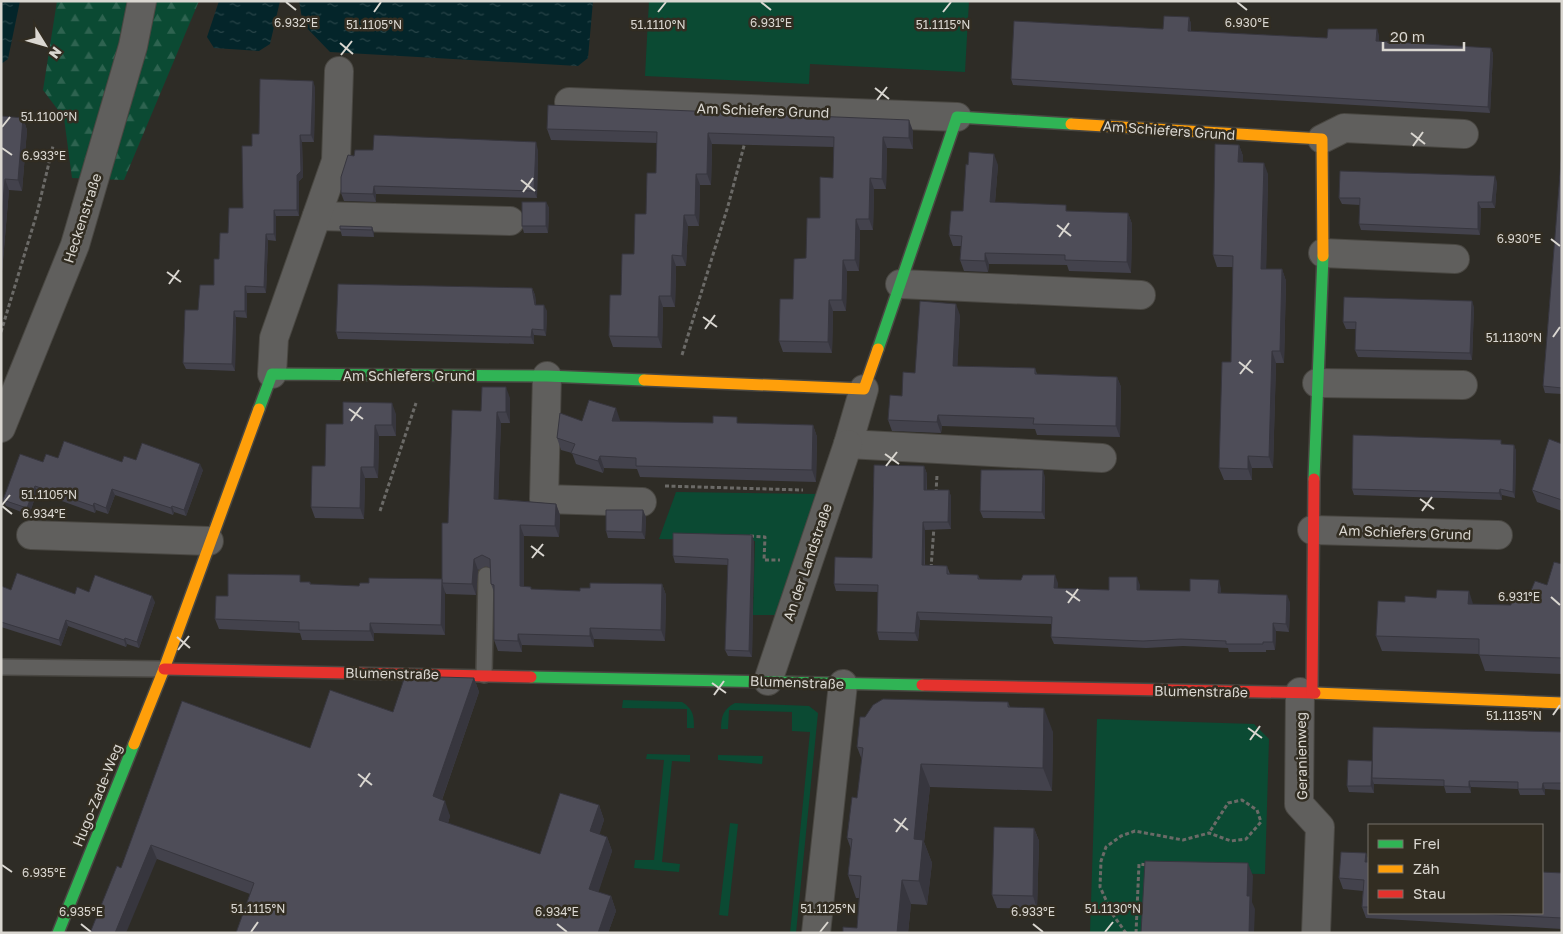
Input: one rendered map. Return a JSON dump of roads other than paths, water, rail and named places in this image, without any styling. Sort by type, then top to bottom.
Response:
[{"type":"street","name":"Heckenstraße","points":[[1,428],[75,246],[133,46],[142,1]]},
{"type":"street","points":[[164,669],[209,541],[272,374],[274,338],[336,161],[339,71]]},
{"type":"street","name":"Am Schiefers Grund","points":[[569,102],[957,117],[1322,139],[1344,128],[1464,134]]},
{"type":"street","points":[[957,117],[864,389],[848,444],[1102,458]]},
{"type":"street","points":[[1306,693],[1314,621],[1312,530],[1323,253],[1322,139]]},
{"type":"street","points":[[317,216],[510,220]]},
{"type":"street","points":[[1323,253],[1455,259]]},
{"type":"street","points":[[900,284],[1141,296]]},
{"type":"street","name":"Am Schiefers Grund","points":[[272,374],[547,376],[864,389]]},
{"type":"street","points":[[547,376],[544,499],[642,502]]},
{"type":"street","points":[[1317,383],[1463,385]]},
{"type":"street","name":"An der Landstraße","points":[[768,681],[848,444]]},
{"type":"street","name":"Am Schiefers Grund","points":[[1312,530],[1498,535]]},
{"type":"street","points":[[31,535],[209,541]]},
{"type":"street","name":"Blumenstraße","points":[[164,669],[1306,693],[1562,703]]},
{"type":"street","name":"Hugo-Zade-Weg","points":[[58,933],[164,669]]},
{"type":"street","points":[[816,933],[843,684]]},
{"type":"street","name":"Geranienweg","points":[[1306,693],[1299,804],[1320,827],[1316,933]]},
{"type":"lane","points":[[484,675],[486,575]]},
{"type":"lane","name":"Blumenstraße","points":[[1,667],[164,669]]},
{"type":"water","points":[[1,1],[20,1],[8,59],[1,64]]},
{"type":"water","points":[[219,1],[280,1],[270,44],[259,51],[214,48],[207,37]]},
{"type":"water","points":[[299,1],[593,1],[588,58],[578,66],[330,52],[303,24]]}]
